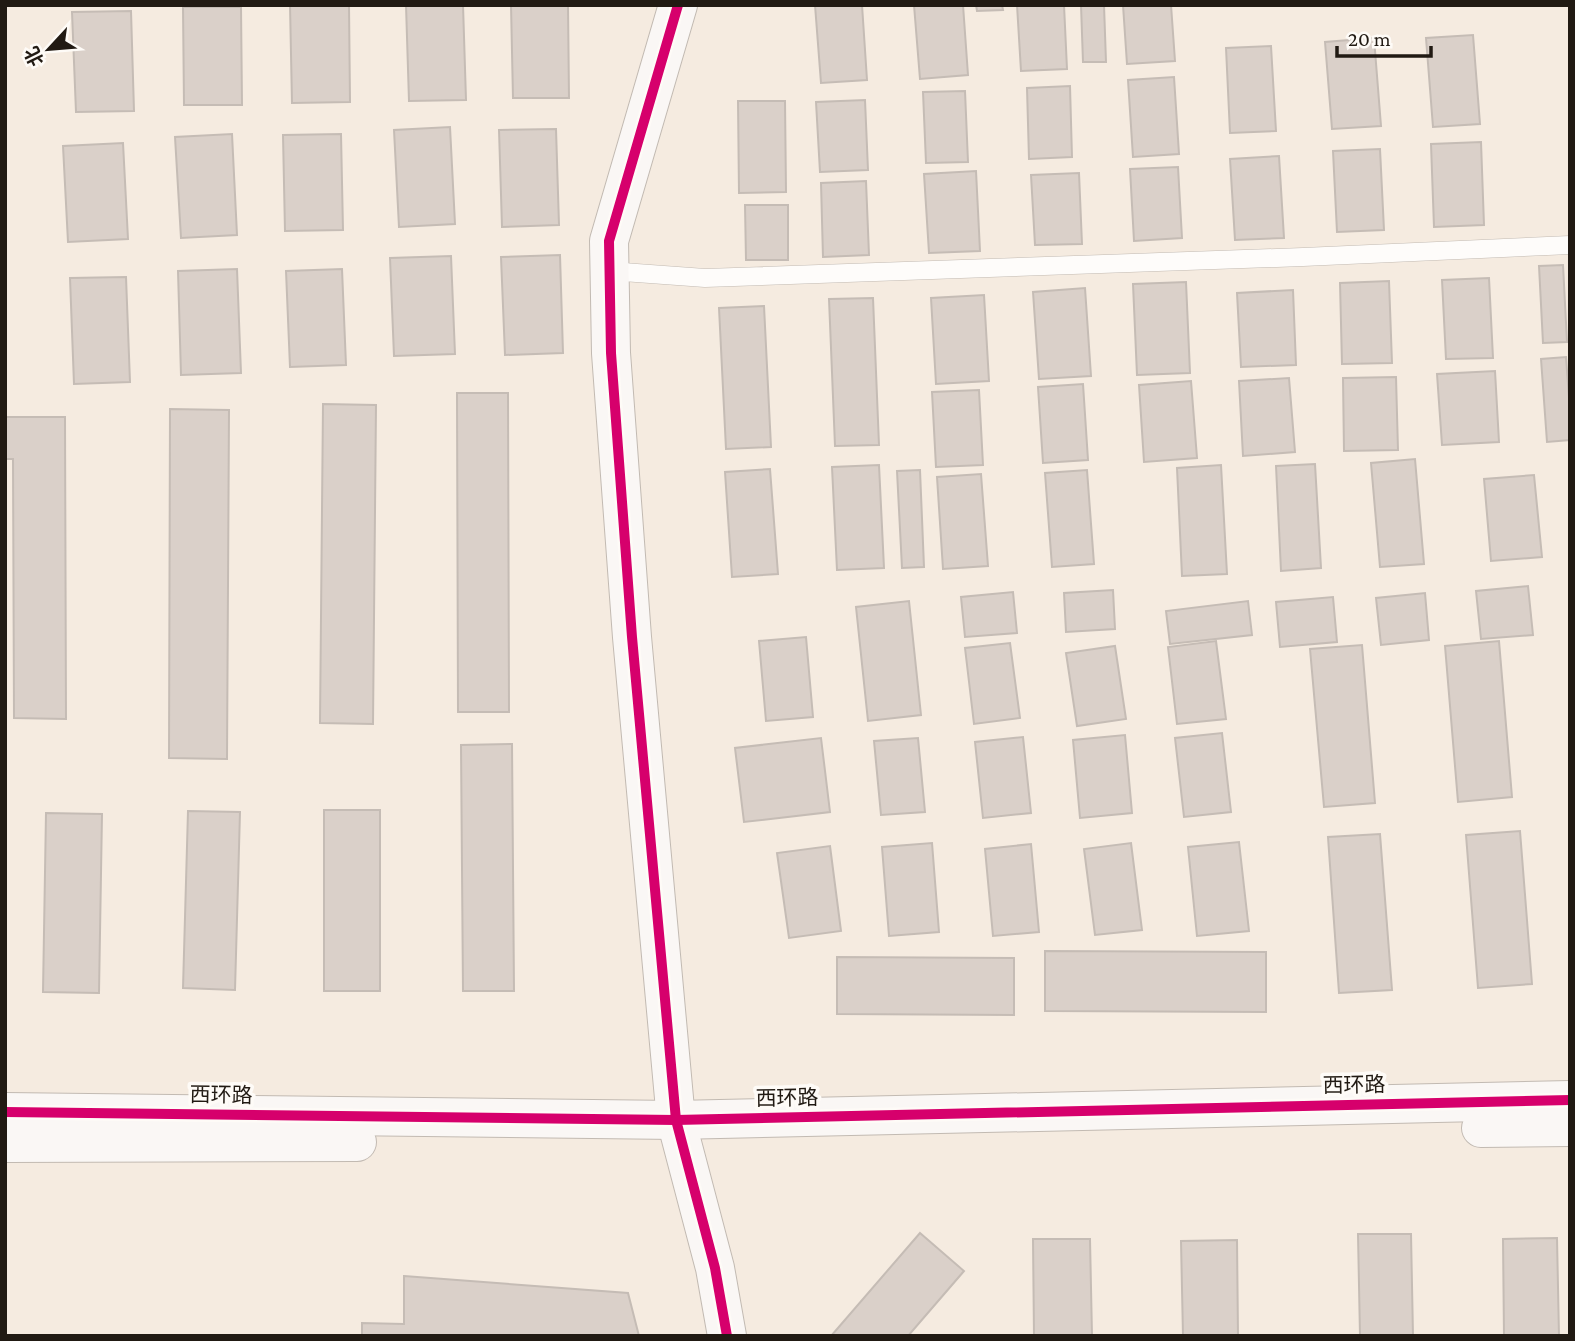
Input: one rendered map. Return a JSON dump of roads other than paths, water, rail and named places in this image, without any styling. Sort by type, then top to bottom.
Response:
[{"type":"street","points":[[678,5],[609,241],[611,352],[632,637],[679,1130],[715,1268],[727,1336]]},
{"type":"street","name":"西环路","points":[[5,1143],[679,1130],[1570,1100]]},
{"type":"street","name":"西环路","points":[[5,1112],[679,1130],[835,1141],[1151,1129],[1570,1127]]},
{"type":"lane","points":[[609,271],[705,278],[1570,245]]}]
